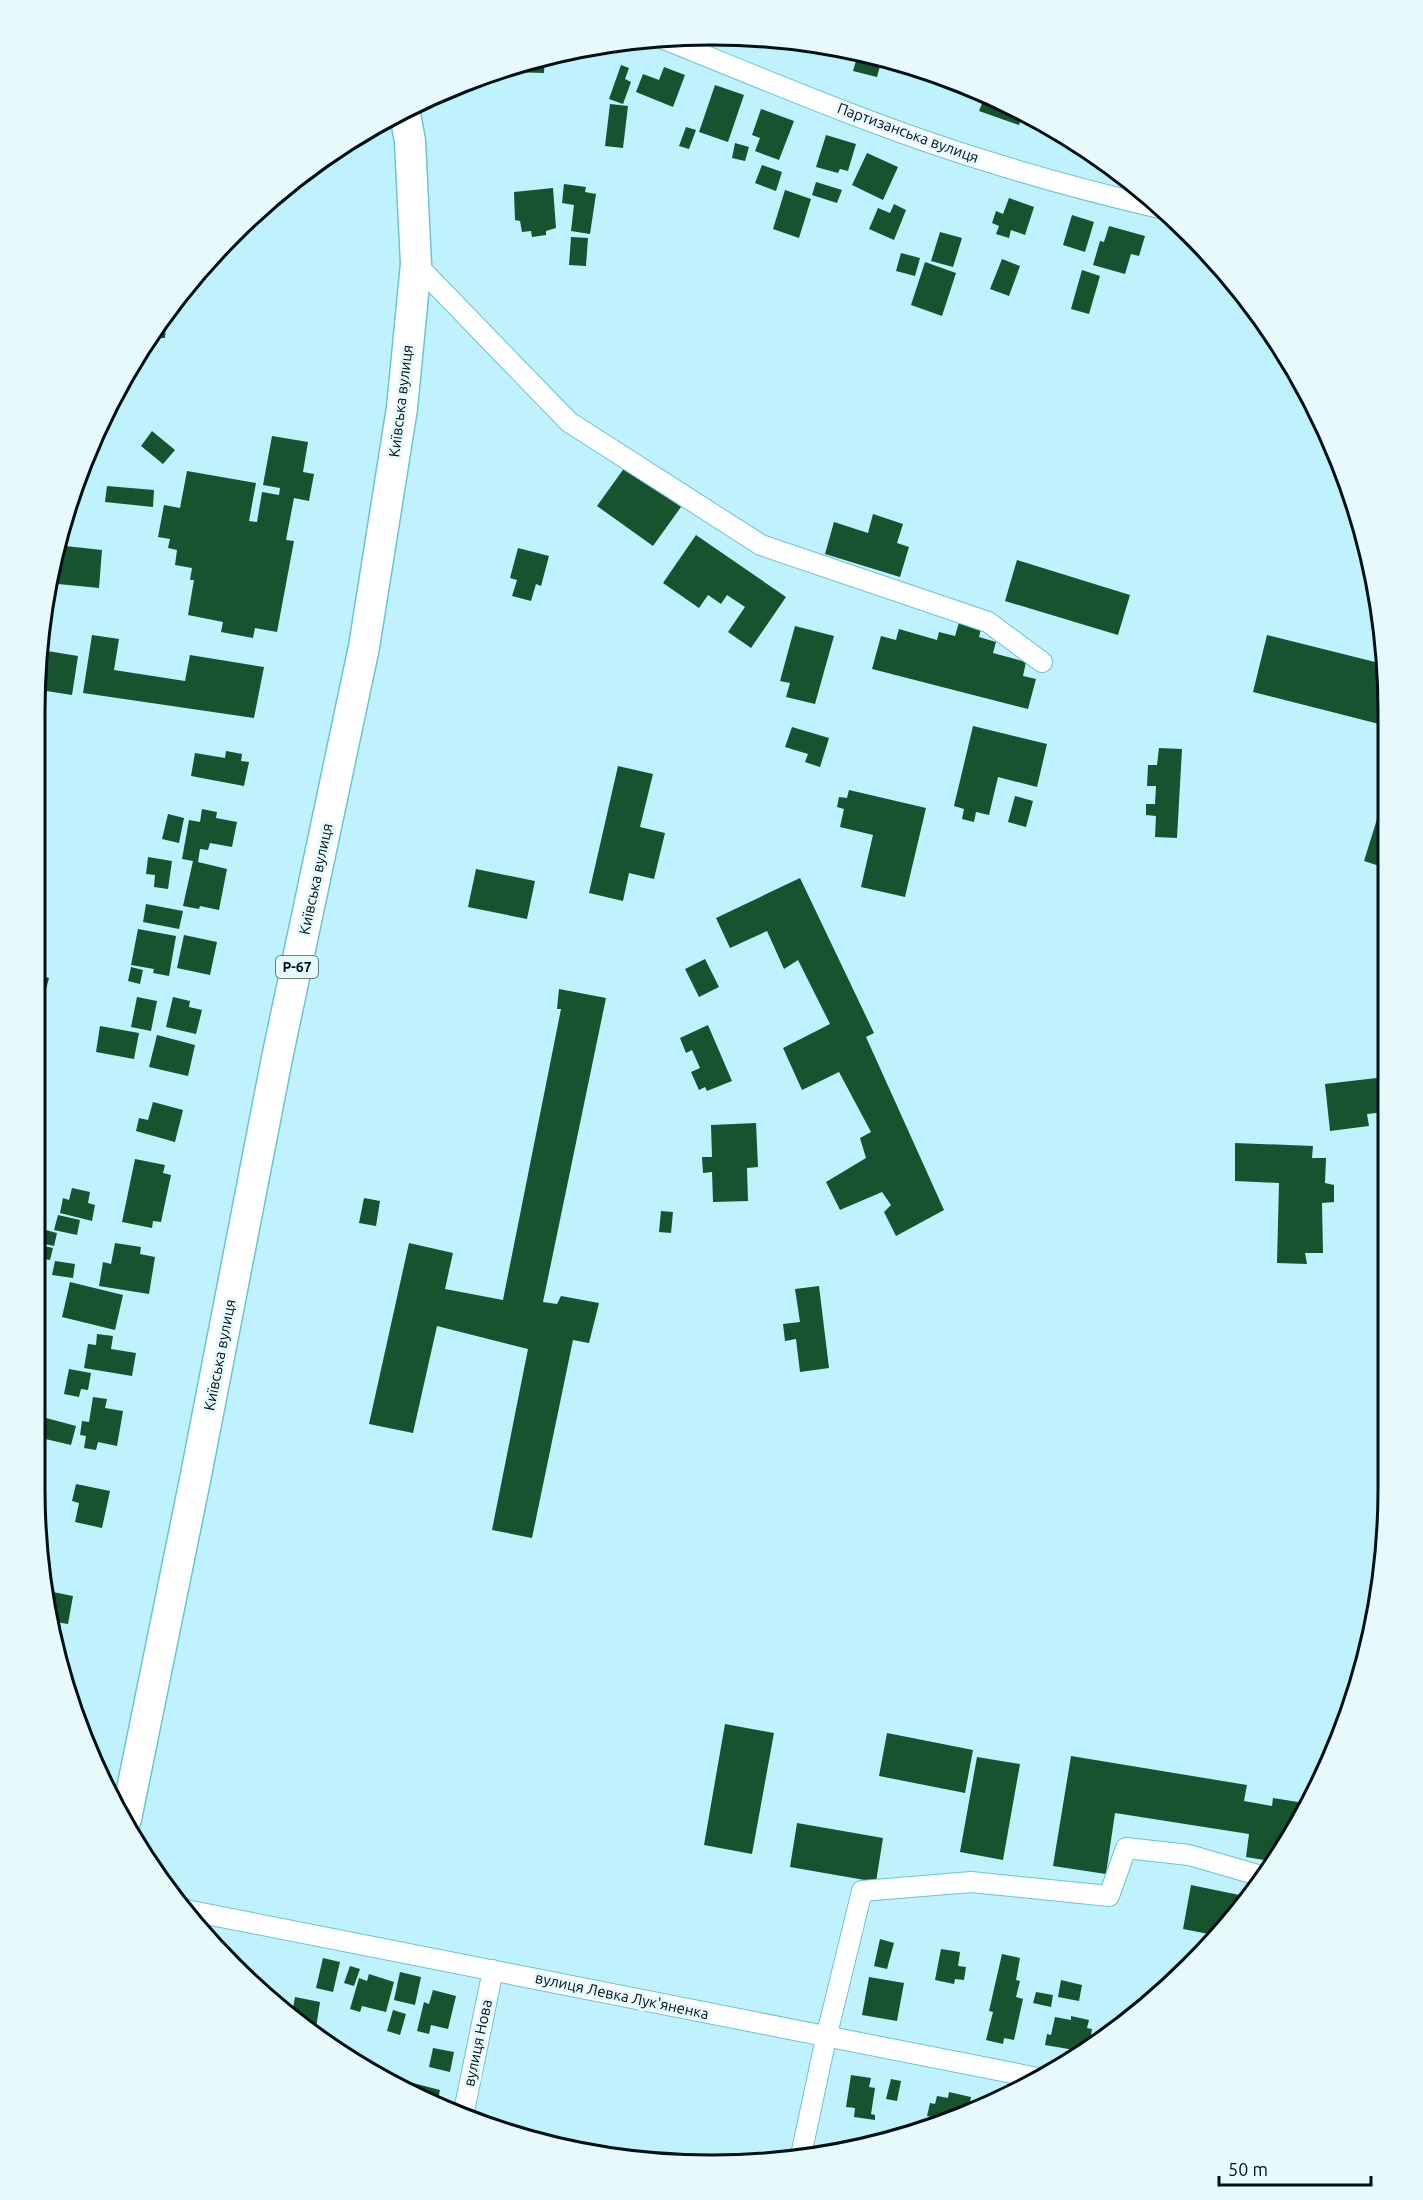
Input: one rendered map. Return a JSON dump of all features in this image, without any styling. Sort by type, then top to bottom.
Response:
[{"type":"main road","name":"Київська вулиця","points":[[128,1810],[200,1459],[277,1058],[364,647],[402,408],[416,264],[410,141],[406,120]]},
{"type":"street","name":"Партизанська вулиця","points":[[681,46],[868,120],[982,160],[1143,204]]},
{"type":"street","points":[[416,264],[569,422],[751,539],[761,545],[988,622],[1042,662]]},
{"type":"street","points":[[802,2148],[826,2038],[862,1891],[971,1882],[1109,1896],[1126,1848],[1189,1855],[1255,1874]]},
{"type":"street","name":"вулиця Левка Лук'яненка","points":[[198,1912],[1026,2076]]},
{"type":"street","name":"вулиця Нова","points":[[465,2107],[493,1970]]},
{"type":"building","points":[[856,61],[880,67],[877,77],[853,71]]},
{"type":"building","points":[[621,65],[629,68],[625,79],[631,82],[623,104],[609,99]]},
{"type":"building","points":[[544,67],[544,73],[524,72]]},
{"type":"building","points":[[664,67],[685,75],[673,107],[636,92],[643,74],[659,80]]},
{"type":"building","points":[[715,85],[744,95],[728,142],[699,132]]},
{"type":"building","points":[[982,103],[1020,121],[1019,125],[979,111]]},
{"type":"building","points":[[610,104],[628,106],[623,148],[605,146]]},
{"type":"building","points":[[761,109],[794,121],[779,160],[755,151],[760,138],[752,135]]},
{"type":"building","points":[[686,127],[696,130],[689,149],[679,146]]},
{"type":"building","points":[[826,135],[856,144],[848,171],[840,169],[838,173],[816,167]]},
{"type":"building","points":[[735,143],[749,147],[745,161],[732,158]]},
{"type":"building","points":[[867,153],[898,167],[883,200],[852,185]]},
{"type":"building","points":[[762,165],[782,172],[776,191],[755,183]]},
{"type":"building","points":[[816,182],[842,190],[837,203],[812,195]]},
{"type":"building","points":[[564,184],[586,187],[585,192],[596,194],[590,234],[571,231],[574,205],[562,203]]},
{"type":"building","points":[[553,188],[556,228],[546,231],[546,235],[532,237],[531,231],[522,232],[520,221],[515,220],[514,192]]},
{"type":"building","points":[[785,190],[811,199],[799,238],[773,229]]},
{"type":"building","points":[[1009,198],[1034,207],[1025,235],[1011,230],[1009,238],[996,234],[999,226],[992,223],[996,211],[1003,214]]},
{"type":"building","points":[[894,204],[906,210],[894,240],[869,229],[878,208],[890,213]]},
{"type":"building","points":[[1072,215],[1094,222],[1085,252],[1063,245]]},
{"type":"building","points":[[1109,226],[1145,236],[1139,256],[1131,254],[1125,274],[1093,265],[1100,241],[1104,242]]},
{"type":"building","points":[[940,232],[962,238],[953,267],[931,261]]},
{"type":"building","points":[[571,237],[588,238],[586,266],[569,265]]},
{"type":"building","points":[[901,253],[920,258],[915,276],[896,271]]},
{"type":"building","points":[[1002,259],[1020,266],[1009,296],[990,289]]},
{"type":"building","points":[[925,262],[956,273],[942,316],[911,305]]},
{"type":"building","points":[[1082,270],[1100,276],[1089,314],[1071,309]]},
{"type":"building","points":[[165,330],[165,338],[159,338]]},
{"type":"building","points":[[152,431],[175,450],[163,464],[141,446]]},
{"type":"building","points":[[272,436],[308,442],[303,472],[314,474],[309,501],[294,498],[286,540],[294,541],[277,632],[255,628],[253,638],[221,632],[223,622],[188,615],[194,580],[190,580],[192,568],[175,565],[177,550],[168,548],[170,539],[158,537],[164,505],[180,508],[187,471],[256,483],[249,521],[257,522],[262,492],[279,495],[280,488],[263,485]]},
{"type":"building","points":[[625,467],[681,507],[653,546],[597,506]]},
{"type":"building","points":[[107,486],[154,490],[153,507],[105,502]]},
{"type":"building","points":[[873,514],[903,524],[897,543],[909,547],[900,577],[825,554],[834,522],[868,533]]},
{"type":"building","points":[[696,535],[786,597],[751,648],[728,632],[745,607],[727,595],[721,604],[708,595],[699,608],[663,583]]},
{"type":"building","points":[[66,546],[102,550],[99,588],[58,584]]},
{"type":"building","points":[[518,548],[549,556],[541,586],[536,584],[531,601],[512,596],[517,580],[510,578]]},
{"type":"building","points":[[1017,560],[1130,595],[1118,635],[1005,601]]},
{"type":"building","points":[[960,619],[982,625],[979,637],[996,642],[993,653],[1026,662],[1023,676],[1036,679],[1028,709],[872,669],[881,636],[896,640],[899,629],[937,640],[939,632],[955,636]]},
{"type":"building","points":[[795,626],[834,636],[815,704],[786,697],[790,683],[780,681]]},
{"type":"building","points":[[92,635],[119,639],[114,670],[185,681],[190,655],[264,667],[254,718],[83,693]]},
{"type":"building","points":[[1267,635],[1376,662],[1378,724],[1253,692]]},
{"type":"building","points":[[48,651],[78,656],[72,695],[45,691]]},
{"type":"building","points":[[973,726],[1047,744],[1037,787],[998,777],[989,815],[976,812],[974,822],[962,819],[964,809],[954,806]]},
{"type":"building","points":[[792,727],[829,738],[820,767],[805,762],[808,754],[785,747]]},
{"type":"building","points":[[1159,748],[1182,749],[1177,838],[1155,837],[1156,816],[1146,815],[1146,804],[1155,804],[1156,786],[1147,786],[1148,765],[1157,765]]},
{"type":"building","points":[[226,751],[242,754],[241,761],[249,762],[244,786],[191,776],[195,753],[225,758]]},
{"type":"building","points":[[618,766],[653,774],[640,827],[665,833],[654,879],[629,873],[623,901],[589,893]]},
{"type":"building","points":[[849,790],[926,808],[905,897],[861,887],[873,835],[840,827],[844,809],[837,807],[839,797],[847,798]]},
{"type":"building","points":[[1015,796],[1033,801],[1026,827],[1008,822]]},
{"type":"building","points":[[202,809],[217,812],[216,818],[237,822],[232,847],[210,843],[208,850],[200,849],[198,862],[227,869],[219,910],[200,906],[199,909],[183,906],[193,861],[182,859],[189,820],[200,822]]},
{"type":"building","points":[[168,814],[184,818],[179,843],[162,839]]},
{"type":"building","points":[[1378,816],[1378,865],[1364,861]]},
{"type":"building","points":[[148,857],[172,861],[168,889],[154,887],[155,875],[146,874]]},
{"type":"building","points":[[476,869],[535,881],[527,919],[468,907]]},
{"type":"building","points":[[800,878],[874,1033],[866,1037],[944,1210],[896,1236],[884,1212],[891,1205],[882,1192],[840,1210],[826,1182],[866,1158],[860,1138],[871,1132],[839,1072],[802,1090],[783,1048],[830,1024],[798,960],[784,969],[767,931],[730,948],[716,918]]},
{"type":"building","points":[[146,904],[183,911],[179,929],[143,922]]},
{"type":"building","points":[[138,929],[176,936],[169,976],[153,973],[154,969],[131,965]]},
{"type":"building","points":[[184,935],[217,942],[210,975],[177,968]]},
{"type":"building","points":[[705,959],[719,987],[699,997],[685,969]]},
{"type":"building","points":[[131,967],[143,970],[140,984],[128,981]]},
{"type":"building","points":[[45,977],[49,978],[45,994]]},
{"type":"building","points":[[559,989],[606,998],[543,1302],[557,1304],[561,1296],[599,1303],[589,1343],[573,1340],[532,1538],[492,1530],[528,1349],[437,1326],[413,1433],[369,1424],[409,1243],[453,1253],[445,1289],[503,1300],[561,1009],[557,1009]]},
{"type":"building","points":[[137,997],[157,1001],[151,1031],[131,1027]]},
{"type":"building","points":[[173,997],[190,1001],[189,1007],[202,1010],[196,1034],[166,1027]]},
{"type":"building","points":[[708,1025],[732,1081],[707,1091],[705,1087],[699,1090],[691,1072],[700,1068],[692,1050],[686,1053],[680,1038]]},
{"type":"building","points":[[100,1026],[139,1033],[134,1059],[96,1052]]},
{"type":"building","points":[[157,1035],[195,1045],[188,1076],[149,1067]]},
{"type":"building","points":[[1378,1078],[1378,1113],[1367,1114],[1369,1126],[1330,1131],[1325,1084]]},
{"type":"building","points":[[153,1102],[183,1110],[175,1142],[136,1131],[139,1118],[148,1120]]},
{"type":"building","points":[[756,1123],[758,1167],[747,1168],[748,1201],[713,1202],[712,1172],[703,1173],[702,1157],[712,1157],[711,1125]]},
{"type":"building","points":[[1235,1143],[1313,1146],[1312,1158],[1326,1158],[1325,1183],[1334,1185],[1334,1202],[1322,1203],[1323,1253],[1305,1253],[1307,1264],[1277,1263],[1279,1183],[1235,1181]]},
{"type":"building","points":[[135,1159],[165,1165],[163,1173],[171,1175],[161,1222],[153,1221],[152,1228],[122,1222]]},
{"type":"building","points":[[72,1188],[90,1192],[88,1203],[95,1205],[92,1221],[60,1213],[63,1198],[69,1200]]},
{"type":"building","points":[[364,1198],[380,1201],[376,1226],[359,1223]]},
{"type":"building","points":[[661,1211],[673,1212],[671,1233],[659,1232]]},
{"type":"building","points":[[58,1215],[80,1220],[77,1235],[54,1230]]},
{"type":"building","points":[[45,1230],[57,1233],[54,1246],[45,1244]]},
{"type":"building","points":[[115,1243],[141,1247],[140,1254],[155,1257],[149,1294],[99,1286],[103,1262],[111,1264]]},
{"type":"building","points":[[45,1246],[53,1248],[50,1260],[45,1259]]},
{"type":"building","points":[[55,1261],[75,1264],[73,1278],[52,1275]]},
{"type":"building","points":[[70,1282],[123,1295],[115,1330],[62,1317]]},
{"type":"building","points":[[819,1286],[829,1368],[800,1372],[796,1339],[785,1341],[783,1324],[800,1322],[795,1289]]},
{"type":"building","points":[[97,1334],[113,1336],[111,1349],[136,1353],[132,1376],[84,1368],[88,1344],[96,1345]]},
{"type":"building","points":[[69,1369],[91,1373],[88,1390],[81,1389],[79,1397],[64,1394]]},
{"type":"building","points":[[93,1397],[107,1399],[105,1408],[123,1411],[117,1446],[98,1442],[96,1450],[84,1448],[86,1436],[80,1435],[82,1421],[89,1422]]},
{"type":"building","points":[[46,1418],[76,1426],[71,1445],[45,1439]]},
{"type":"building","points":[[76,1484],[110,1491],[102,1528],[75,1522],[79,1503],[72,1501]]},
{"type":"building","points":[[54,1592],[73,1596],[68,1624],[59,1622]]},
{"type":"building","points":[[725,1724],[774,1733],[752,1854],[704,1845]]},
{"type":"building","points":[[887,1733],[973,1750],[965,1793],[879,1776]]},
{"type":"building","points":[[1071,1756],[1247,1785],[1244,1801],[1272,1806],[1273,1798],[1298,1802],[1289,1822],[1265,1860],[1246,1857],[1249,1834],[1115,1813],[1106,1874],[1053,1866]]},
{"type":"building","points":[[977,1757],[1020,1764],[1003,1860],[960,1852]]},
{"type":"building","points":[[797,1823],[883,1838],[876,1882],[790,1867]]},
{"type":"building","points":[[1191,1885],[1239,1895],[1208,1934],[1183,1929]]},
{"type":"building","points":[[880,1939],[894,1943],[887,1969],[874,1966]]},
{"type":"building","points":[[941,1949],[960,1952],[958,1966],[966,1967],[964,1980],[955,1979],[954,1984],[935,1980]]},
{"type":"building","points":[[1002,1954],[1020,1958],[1016,1980],[1020,1981],[1016,1997],[1023,1999],[1014,2040],[1004,2038],[1003,2044],[986,2040],[993,2012],[989,2011]]},
{"type":"building","points":[[323,1958],[340,1962],[333,1992],[316,1988]]},
{"type":"building","points":[[350,1966],[360,1969],[354,1986],[344,1983]]},
{"type":"building","points":[[400,1972],[421,1977],[415,2005],[394,2000]]},
{"type":"building","points":[[369,1974],[394,1982],[386,2012],[362,2006],[360,2012],[350,2009],[359,1978],[367,1981]]},
{"type":"building","points":[[869,1977],[904,1983],[897,2021],[862,2015]]},
{"type":"building","points":[[1061,1980],[1082,1985],[1079,2001],[1058,1997]]},
{"type":"building","points":[[433,1990],[456,1996],[448,2029],[431,2025],[429,2034],[417,2031],[424,2002],[429,2004]]},
{"type":"building","points":[[1036,1992],[1053,1995],[1051,2007],[1033,2003]]},
{"type":"building","points":[[295,1997],[320,2002],[316,2025],[306,2017],[293,2007]]},
{"type":"building","points":[[393,2010],[406,2014],[400,2035],[387,2031]]},
{"type":"building","points":[[1071,2016],[1089,2020],[1087,2028],[1092,2029],[1091,2037],[1072,2050],[1045,2045],[1047,2034],[1051,2035],[1055,2017],[1071,2020]]},
{"type":"building","points":[[433,2048],[454,2052],[450,2072],[429,2067]]},
{"type":"building","points":[[851,2075],[871,2078],[869,2087],[875,2088],[871,2114],[875,2115],[875,2120],[854,2117],[855,2108],[846,2107]]},
{"type":"building","points":[[891,2079],[901,2081],[897,2101],[886,2099]]},
{"type":"building","points":[[409,2082],[440,2090],[439,2096]]},
{"type":"building","points":[[949,2092],[971,2097],[970,2103],[967,2104],[932,2118],[927,2116],[930,2103],[935,2104],[937,2096],[948,2098]]}]
